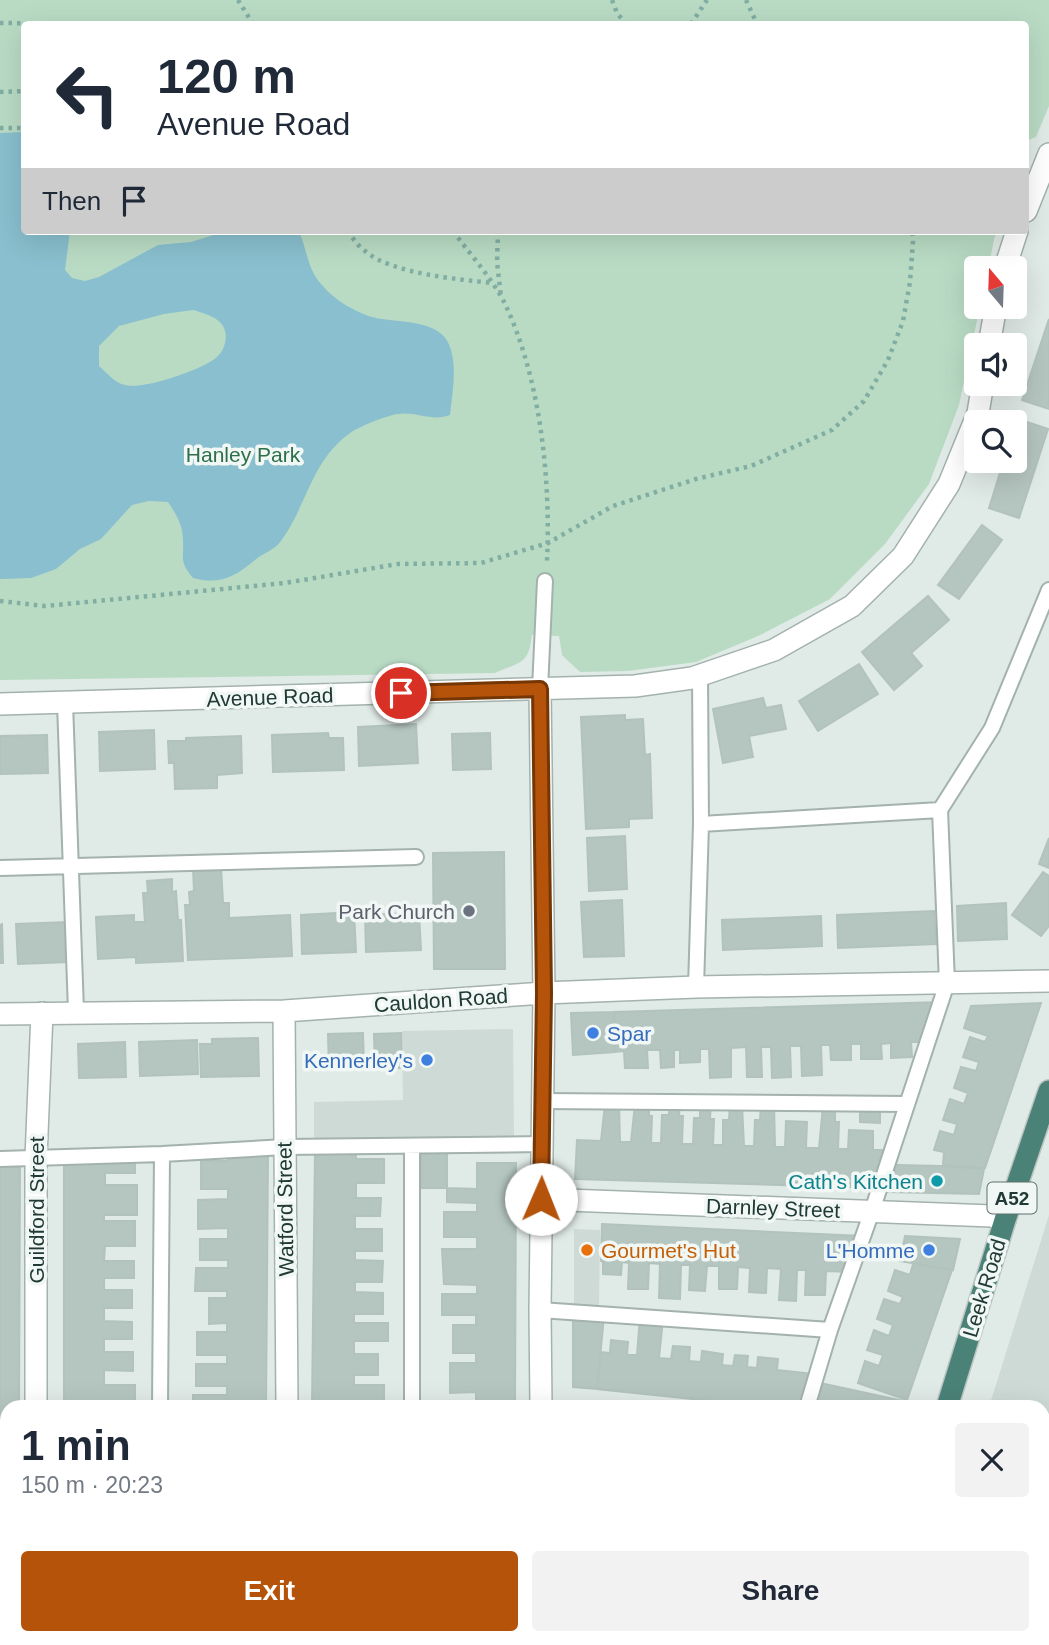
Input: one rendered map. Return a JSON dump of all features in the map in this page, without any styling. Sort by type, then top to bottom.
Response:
[{"type":"highway","name":"Leek Road","points":[[949,1400],[1005,1220],[1049,1091]]},
{"type":"street","points":[[1029,204],[1049,154]]},
{"type":"street","points":[[1009,256],[1016,235]]},
{"type":"street","name":"Avenue Road","points":[[0,704],[635,686],[700,675],[774,650],[852,606],[903,556],[949,484],[978,412],[981,396]]},
{"type":"street","points":[[540,689],[544,993],[540,1310],[547,1400]]},
{"type":"street","name":"Cauldon Road","points":[[0,1014],[76,1011],[284,1011],[544,993],[696,987],[1049,981]]},
{"type":"street","name":"Watford Street","points":[[284,1011],[287,1400]]},
{"type":"street","name":"Guildford Street","points":[[36,1400],[36,1158],[42,1013]]},
{"type":"street","name":"Darnley Street","points":[[541,1199],[992,1216],[1005,1220]]},
{"type":"lane","points":[[540,689],[545,581]]},
{"type":"lane","points":[[809,1400],[830,1330],[947,983],[940,810],[992,728],[1049,590]]},
{"type":"lane","points":[[696,987],[701,824],[700,675]]},
{"type":"lane","points":[[65,702],[76,1011]]},
{"type":"lane","points":[[701,824],[940,810]]},
{"type":"lane","points":[[0,868],[416,857]]},
{"type":"lane","points":[[543,1101],[907,1104]]},
{"type":"lane","points":[[0,1159],[285,1147],[543,1144]]},
{"type":"lane","points":[[411,1147],[412,1400]]},
{"type":"lane","points":[[160,1400],[162,1154]]},
{"type":"lane","points":[[540,1310],[830,1330]]},
{"type":"path","points":[[238,0],[251,21]]},
{"type":"path","points":[[612,0],[624,21]]},
{"type":"path","points":[[693,21],[707,0]]},
{"type":"path","points":[[746,0],[756,21]]},
{"type":"path","points":[[0,23],[21,23]]},
{"type":"path","points":[[0,92],[21,91]]},
{"type":"path","points":[[0,128],[21,128]]},
{"type":"path","points":[[351,235],[366,252],[386,263],[433,276],[492,284]]},
{"type":"path","points":[[456,235],[502,298],[521,342],[536,408],[544,468],[548,542]]},
{"type":"path","points":[[498,235],[497,262],[502,298]]},
{"type":"path","points":[[0,601],[45,606],[285,583],[398,564],[481,564],[548,542],[614,506],[696,479],[751,466],[832,430],[864,401],[888,360],[902,321],[910,282],[912,235]]},
{"type":"shaded area","points":[[513,1029],[514,1139],[314,1144],[314,1102],[403,1100],[402,1031]]},
{"type":"shaded area","points":[[1049,1215],[1049,1400],[991,1400]]},
{"type":"shaded area","points":[[574,1229],[600,1230],[599,1307],[574,1304]]},
{"type":"green space","name":"Hanley Park","points":[[0,0],[1049,0],[1049,106],[1036,137],[1029,140],[1029,21],[21,21],[21,235],[995,235],[991,256],[964,256],[964,319],[977,319],[974,333],[964,333],[964,381],[959,405],[929,484],[885,544],[830,599],[758,636],[696,662],[628,671],[580,672],[562,655],[559,636],[532,635],[526,657],[518,664],[495,673],[0,680]]},
{"type":"water","points":[[21,132],[21,235],[69,235],[65,270],[72,278],[85,281],[99,277],[158,245],[191,242],[213,235],[300,235],[317,279],[338,300],[372,317],[429,327],[446,339],[454,366],[450,415],[437,417],[398,414],[353,431],[339,442],[319,468],[290,527],[278,544],[241,571],[219,580],[193,578],[184,564],[182,529],[174,511],[168,502],[149,501],[132,505],[101,539],[80,549],[56,569],[31,578],[0,579],[0,133]],"holes":[[[193,310],[212,317],[225,329],[224,346],[215,358],[183,374],[133,386],[118,382],[99,366],[99,346],[119,326],[164,314]]]},
{"type":"building","points":[[1049,319],[1049,409],[1022,400],[1023,396],[1027,396],[1027,385]]},
{"type":"building","points":[[1027,422],[1048,429],[1019,518],[989,508],[1000,473],[1027,473]]},
{"type":"building","points":[[982,525],[1002,540],[959,599],[938,585]]},
{"type":"building","points":[[928,596],[949,620],[911,653],[922,666],[894,690],[862,652]]},
{"type":"building","points":[[859,664],[878,694],[818,731],[799,701]]},
{"type":"building","points":[[763,698],[766,708],[781,705],[786,729],[749,736],[753,757],[723,763],[713,709]]},
{"type":"building","points":[[625,715],[625,720],[643,719],[645,755],[650,754],[652,818],[629,819],[629,827],[586,829],[581,717]]},
{"type":"building","points":[[416,724],[418,763],[359,766],[358,727]]},
{"type":"building","points":[[154,730],[155,769],[100,771],[99,732]]},
{"type":"building","points":[[328,733],[329,738],[343,738],[344,770],[273,772],[272,735]]},
{"type":"building","points":[[490,733],[491,769],[453,770],[452,734]]},
{"type":"building","points":[[47,735],[48,773],[0,774],[0,736]]},
{"type":"building","points":[[241,736],[242,773],[217,775],[217,788],[175,789],[174,763],[169,763],[168,741]]},
{"type":"building","points":[[625,836],[627,889],[589,891],[587,838]]},
{"type":"building","points":[[1049,838],[1049,868],[1039,864]]},
{"type":"building","name":"Park Church","points":[[504,852],[505,969],[434,969],[433,853]]},
{"type":"building","points":[[221,867],[223,903],[229,903],[229,918],[290,915],[292,956],[188,960],[185,905],[190,905],[189,892],[194,891],[193,868]]},
{"type":"building","points":[[1043,872],[1049,876],[1049,926],[1041,936],[1012,915]]},
{"type":"building","points":[[172,879],[172,892],[176,891],[178,920],[181,920],[183,961],[136,963],[136,957],[98,959],[96,917],[134,915],[134,922],[145,922],[143,893],[148,893],[147,881]]},
{"type":"building","points":[[622,900],[624,956],[584,957],[581,902]]},
{"type":"building","points":[[1006,903],[1007,939],[958,941],[957,906]]},
{"type":"building","points":[[934,911],[936,944],[838,948],[837,915]]},
{"type":"building","points":[[354,912],[356,952],[302,954],[301,915]]},
{"type":"building","points":[[419,913],[421,950],[366,952],[365,915]]},
{"type":"building","points":[[821,916],[822,946],[723,950],[722,920]]},
{"type":"building","points":[[68,922],[69,962],[18,964],[16,924]]},
{"type":"building","points":[[2,924],[3,963],[0,963],[0,925]]},
{"type":"building","points":[[940,1002],[927,1042],[911,1042],[912,1057],[891,1058],[891,1043],[881,1044],[882,1059],[861,1059],[861,1044],[851,1044],[851,1060],[831,1060],[830,1045],[821,1045],[822,1075],[802,1076],[801,1046],[790,1046],[791,1077],[772,1078],[771,1047],[761,1047],[762,1077],[747,1077],[746,1047],[731,1048],[731,1077],[710,1078],[709,1049],[700,1049],[700,1062],[680,1063],[680,1050],[674,1050],[674,1067],[661,1068],[660,1050],[647,1050],[648,1068],[625,1068],[624,1051],[615,1052],[614,1012]]},
{"type":"building","points":[[1041,1003],[985,1168],[943,1165],[944,1152],[934,1150],[940,1131],[954,1135],[957,1124],[943,1120],[950,1099],[964,1104],[968,1093],[954,1088],[961,1067],[976,1071],[979,1062],[963,1057],[970,1037],[985,1042],[988,1036],[964,1028],[971,1006]]},
{"type":"building","name":"Spar","points":[[614,1012],[615,1052],[573,1055],[571,1013]]},
{"type":"building","points":[[363,1033],[364,1069],[329,1069],[328,1034]]},
{"type":"building","points":[[401,1033],[402,1068],[375,1068],[374,1034]]},
{"type":"building","points":[[258,1038],[259,1076],[201,1077],[200,1044],[212,1044],[212,1039]]},
{"type":"building","points":[[197,1040],[198,1074],[140,1076],[139,1042]]},
{"type":"building","points":[[125,1042],[126,1077],[79,1078],[78,1044]]},
{"type":"building","points":[[700,1103],[711,1103],[710,1119],[714,1119],[713,1145],[723,1145],[723,1120],[729,1120],[730,1104],[742,1105],[744,1146],[754,1146],[755,1120],[760,1120],[761,1104],[774,1104],[775,1147],[785,1147],[786,1121],[807,1122],[806,1148],[819,1148],[823,1106],[835,1106],[835,1122],[839,1122],[838,1149],[848,1149],[849,1130],[873,1131],[873,1150],[889,1150],[878,1188],[575,1179],[577,1140],[601,1141],[605,1104],[619,1104],[620,1142],[631,1142],[635,1104],[649,1104],[649,1116],[652,1116],[651,1143],[661,1143],[662,1115],[669,1115],[669,1104],[680,1104],[679,1116],[683,1116],[682,1144],[693,1144],[694,1118],[700,1118]]},
{"type":"building","points":[[860,1104],[880,1105],[880,1123],[860,1122]]},
{"type":"building","points":[[422,1147],[447,1147],[447,1188],[421,1188]]},
{"type":"building","points":[[315,1150],[356,1151],[356,1159],[384,1159],[384,1183],[356,1183],[356,1198],[381,1198],[380,1216],[355,1216],[355,1229],[382,1229],[382,1251],[355,1251],[355,1260],[383,1261],[382,1282],[355,1282],[355,1292],[383,1293],[383,1314],[354,1314],[354,1323],[388,1323],[388,1341],[354,1341],[354,1354],[378,1354],[378,1375],[354,1375],[354,1385],[384,1385],[384,1400],[312,1400]]},
{"type":"building","points":[[228,1154],[268,1154],[266,1400],[193,1400],[193,1395],[227,1395],[227,1386],[196,1386],[196,1364],[227,1364],[227,1355],[197,1355],[197,1332],[227,1332],[227,1323],[209,1324],[209,1298],[227,1298],[227,1291],[195,1291],[196,1268],[228,1268],[228,1260],[200,1260],[200,1239],[228,1239],[228,1228],[198,1229],[198,1200],[228,1199],[228,1189],[201,1189],[201,1161],[228,1161]]},
{"type":"building","points":[[64,1160],[135,1160],[135,1173],[105,1173],[105,1185],[137,1185],[137,1215],[104,1215],[104,1221],[135,1221],[135,1246],[105,1246],[104,1261],[134,1261],[134,1278],[104,1278],[104,1290],[132,1290],[132,1308],[104,1308],[104,1321],[132,1322],[132,1339],[104,1339],[104,1352],[133,1352],[133,1371],[104,1370],[104,1385],[135,1385],[135,1400],[64,1400]]},
{"type":"building","points":[[0,1161],[20,1161],[19,1400],[0,1400]]},
{"type":"building","points":[[477,1163],[516,1163],[515,1400],[476,1400],[476,1392],[450,1393],[450,1363],[476,1363],[476,1353],[453,1353],[453,1325],[476,1325],[476,1315],[442,1315],[442,1294],[477,1294],[477,1285],[444,1284],[442,1249],[477,1249],[477,1237],[444,1237],[444,1212],[477,1212],[477,1203],[447,1202],[447,1188],[477,1189]]},
{"type":"building","name":"Cath's Kitchen","points":[[897,1165],[984,1169],[979,1194],[887,1192]]},
{"type":"building","points":[[602,1224],[862,1236],[851,1272],[826,1271],[825,1295],[805,1295],[806,1270],[797,1270],[796,1301],[779,1300],[781,1269],[767,1268],[766,1293],[749,1292],[750,1268],[738,1267],[737,1289],[719,1289],[719,1266],[707,1266],[705,1291],[689,1290],[690,1265],[681,1265],[680,1299],[659,1298],[660,1264],[649,1263],[648,1289],[628,1289],[629,1263],[622,1262],[621,1275],[603,1274]]},
{"type":"building","name":"L'Homme","points":[[905,1236],[960,1239],[953,1270],[900,1261]]},
{"type":"building","points":[[913,1264],[952,1270],[907,1400],[858,1383],[865,1361],[879,1366],[883,1355],[867,1350],[874,1330],[889,1336],[893,1325],[877,1319],[884,1299],[900,1304],[903,1297],[888,1291],[895,1270],[910,1275]]},
{"type":"building","points":[[573,1313],[604,1316],[597,1389],[573,1387]]},
{"type":"building","points":[[640,1317],[663,1319],[659,1358],[671,1359],[673,1346],[690,1347],[689,1361],[701,1362],[702,1351],[723,1354],[722,1365],[733,1366],[735,1355],[748,1356],[747,1367],[757,1368],[758,1357],[778,1359],[777,1370],[813,1374],[811,1400],[703,1400],[597,1389],[601,1352],[610,1353],[611,1340],[628,1342],[627,1355],[637,1355]]},
{"type":"building","points":[[820,1383],[899,1400],[815,1400]]},
{"type":"place","name":"Park Church","points":[[469,911]]},
{"type":"place","name":"Spar","points":[[593,1033]]},
{"type":"place","name":"Kennerley's","points":[[427,1060]]},
{"type":"place","name":"Cath's Kitchen","points":[[937,1181]]},
{"type":"place","name":"Gourmet's Hut","points":[[587,1250]]},
{"type":"place","name":"L'Homme","points":[[929,1250]]},
{"type":"route","points":[[401,693],[540,689],[544,993],[541,1199]]}]
